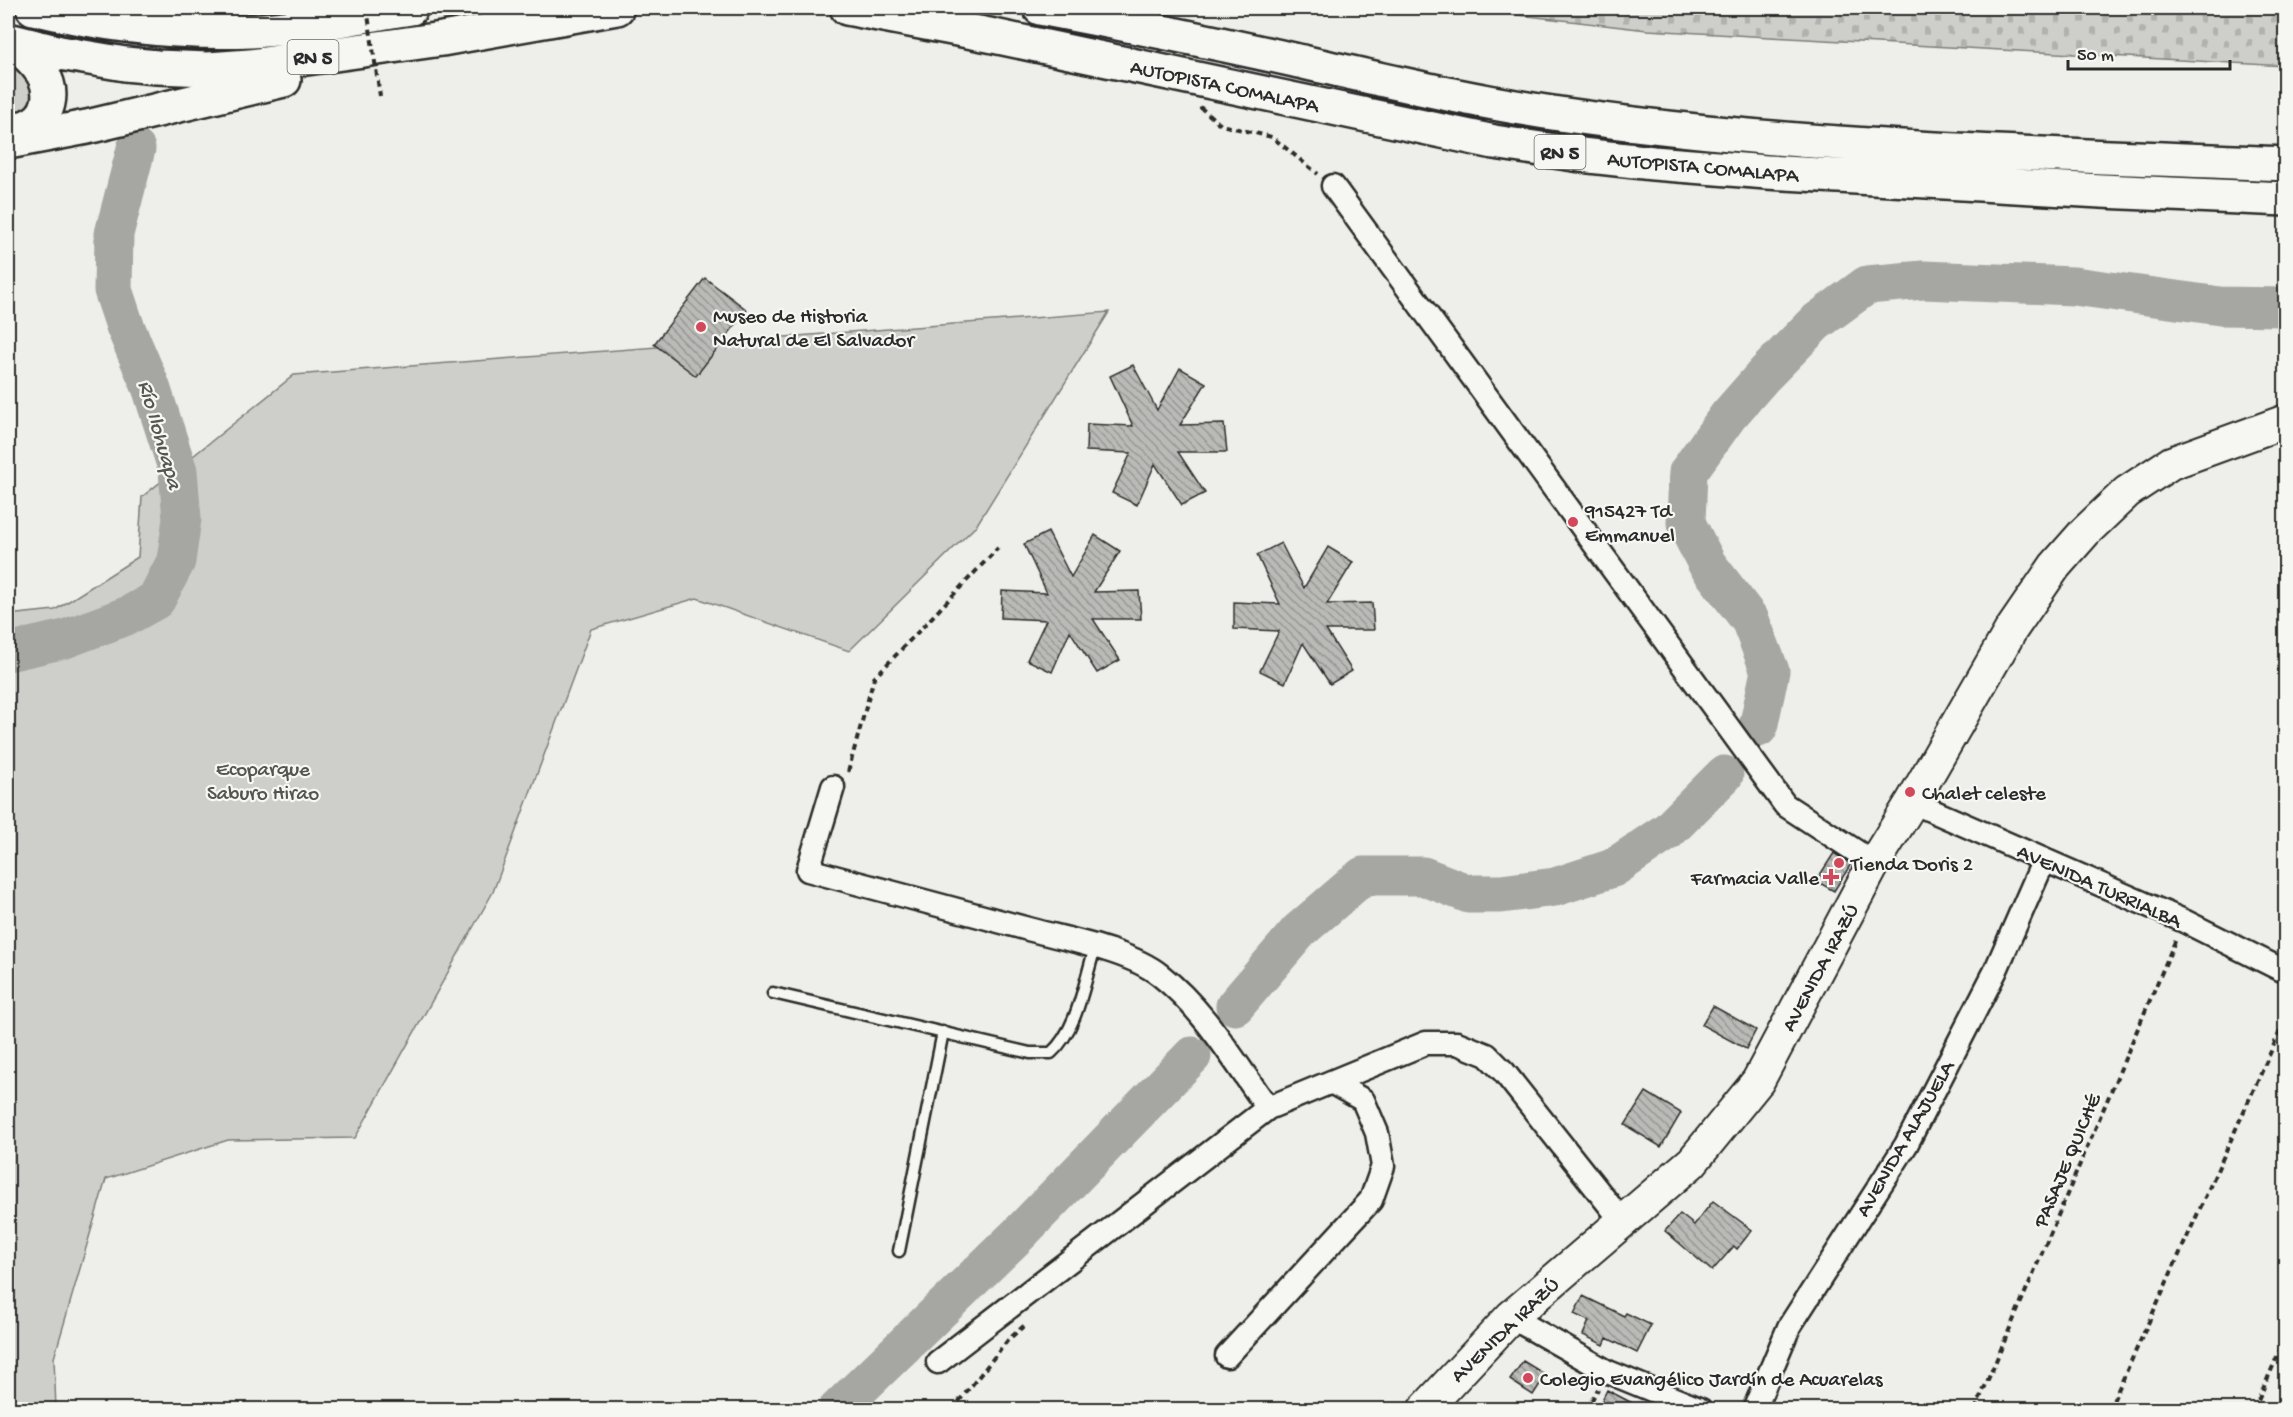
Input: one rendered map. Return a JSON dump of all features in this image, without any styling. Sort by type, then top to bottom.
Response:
[{"type":"highway","name":"RN 5","points":[[33,8],[88,20],[193,31],[284,28],[387,9]]},
{"type":"highway","name":"RN 5","points":[[9,41],[60,53],[125,64],[157,68],[208,69],[250,66],[442,39],[617,8]]},
{"type":"highway","name":"AUTOPISTA COMALAPA","points":[[847,8],[989,35],[1494,142],[1581,155],[1779,173],[2101,192],[2286,199]]},
{"type":"highway","name":"AUTOPISTA COMALAPA","points":[[1040,8],[1214,42],[1527,109],[1608,121],[1687,130],[1877,145],[2286,164]]},
{"type":"highway","points":[[8,142],[242,90],[442,39]]},
{"type":"highway","points":[[8,130],[27,127],[37,121],[44,114],[50,96],[42,71],[9,41]]},
{"type":"street","points":[[1333,186],[1785,805],[1874,863]]},
{"type":"street","name":"AVENIDA IRAZÚ","points":[[1424,1410],[1511,1317],[1692,1162],[1758,1081],[1874,863],[1912,802],[2011,630],[2055,566],[2085,532],[2127,492],[2171,463],[2286,421]]},
{"type":"street","points":[[833,787],[808,870],[1132,959],[1159,974],[1186,998],[1268,1108]]},
{"type":"street","name":"AVENIDA TURRIALBA","points":[[1912,802],[2184,921],[2286,972]]},
{"type":"street","name":"AVENIDA ALAJUELA","points":[[1754,1410],[1789,1327],[1906,1144],[1995,972],[2044,860]]},
{"type":"street","points":[[938,1362],[1268,1108],[1426,1043],[1457,1043],[1487,1055],[1504,1072],[1622,1221]]},
{"type":"street","points":[[1227,1356],[1371,1200],[1383,1166],[1377,1133],[1363,1100],[1331,1082]]},
{"type":"street","points":[[1511,1317],[1608,1372],[1701,1410]]},
{"type":"lane","points":[[773,993],[1030,1053],[1051,1053],[1069,1032],[1095,948]]},
{"type":"lane","points":[[899,1251],[943,1032]]},
{"type":"path","points":[[380,96],[387,9]]},
{"type":"path","points":[[1196,104],[1221,125],[1272,137],[1333,186]]},
{"type":"path","points":[[833,787],[847,776],[874,678],[998,548]]},
{"type":"path","name":"PASAJE QUICHÉ","points":[[1975,1410],[2184,921]]},
{"type":"path","points":[[2109,1410],[2286,1018]]},
{"type":"path","points":[[2254,1410],[2286,1336]]},
{"type":"green space","points":[[1458,8],[2285,8],[2285,66],[1647,30]]},
{"type":"green space","points":[[8,64],[15,67],[27,79],[34,104],[8,124]]},
{"type":"green space","name":"Ecoparque Saburo Hirao","points":[[1109,312],[976,526],[849,651],[697,598],[591,629],[493,892],[355,1138],[228,1140],[106,1179],[54,1358],[56,1409],[8,1409],[8,615],[55,610],[138,557],[142,497],[294,375]]},
{"type":"building","name":"Museo de Historia Natural de El Salvador","points":[[705,278],[747,310],[696,376],[654,344]]},
{"type":"building","points":[[1133,365],[1157,410],[1180,368],[1206,383],[1180,425],[1224,424],[1227,452],[1178,452],[1205,493],[1182,505],[1155,464],[1137,505],[1112,493],[1131,453],[1086,451],[1087,424],[1133,426],[1110,376]]},
{"type":"building","points":[[1048,532],[1071,577],[1095,535],[1120,551],[1094,592],[1139,591],[1141,619],[1093,619],[1120,660],[1097,673],[1070,631],[1052,672],[1027,660],[1046,620],[1001,618],[1002,591],[1047,593],[1024,544]]},
{"type":"building","points":[[1281,543],[1304,588],[1328,547],[1353,562],[1327,604],[1372,603],[1374,630],[1326,630],[1352,671],[1330,684],[1303,643],[1285,683],[1260,671],[1279,631],[1234,629],[1234,602],[1280,604],[1257,555]]},
{"type":"building","name":"Farmacia Valle","points":[[1834,853],[1851,864],[1834,891],[1816,881]]},
{"type":"building","points":[[1713,1006],[1756,1030],[1746,1049],[1702,1025]]},
{"type":"building","points":[[1646,1092],[1681,1113],[1661,1147],[1625,1125]]},
{"type":"building","points":[[1713,1201],[1752,1230],[1737,1249],[1734,1246],[1712,1271],[1665,1231],[1680,1214],[1694,1225]]},
{"type":"building","points":[[1583,1296],[1624,1316],[1626,1313],[1651,1325],[1637,1353],[1607,1338],[1604,1345],[1583,1335],[1589,1321],[1574,1314]]},
{"type":"building","name":"Colegio Evangélico Jardín de Acuarelas","points":[[1523,1361],[1546,1375],[1533,1395],[1510,1380]]},
{"type":"building","points":[[1607,1390],[1646,1410],[1597,1410]]},
{"type":"waterway","name":"Río Ilohuapa","points":[[8,652],[65,639],[129,615],[156,600],[176,561],[182,519],[178,471],[151,387],[125,326],[113,290],[114,234],[136,149]]},
{"type":"waterway","points":[[1758,728],[1770,671],[1750,620],[1707,564],[1686,523],[1688,472],[1728,416],[1815,323],[1867,285],[1923,280],[2074,286],[2220,306],[2286,307]]},
{"type":"waterway","points":[[1235,1006],[1299,931],[1363,876],[1423,876],[1469,894],[1501,894],[1555,887],[1613,868],[1668,831],[1724,775]]},
{"type":"waterway","points":[[837,1410],[1019,1234],[1192,1056]]},
{"type":"place","name":"Museo de Historia Natural de El Salvador","points":[[701,327]]},
{"type":"place","name":"915427 Td Emmanuel","points":[[1573,522]]},
{"type":"place","name":"Chalet celeste","points":[[1910,792]]},
{"type":"place","name":"Tienda Doris 2","points":[[1839,863]]},
{"type":"place","name":"Farmacia Valle","points":[[1831,877]]},
{"type":"place","name":"Colegio Evangélico Jardín de Acuarelas","points":[[1528,1378]]}]
